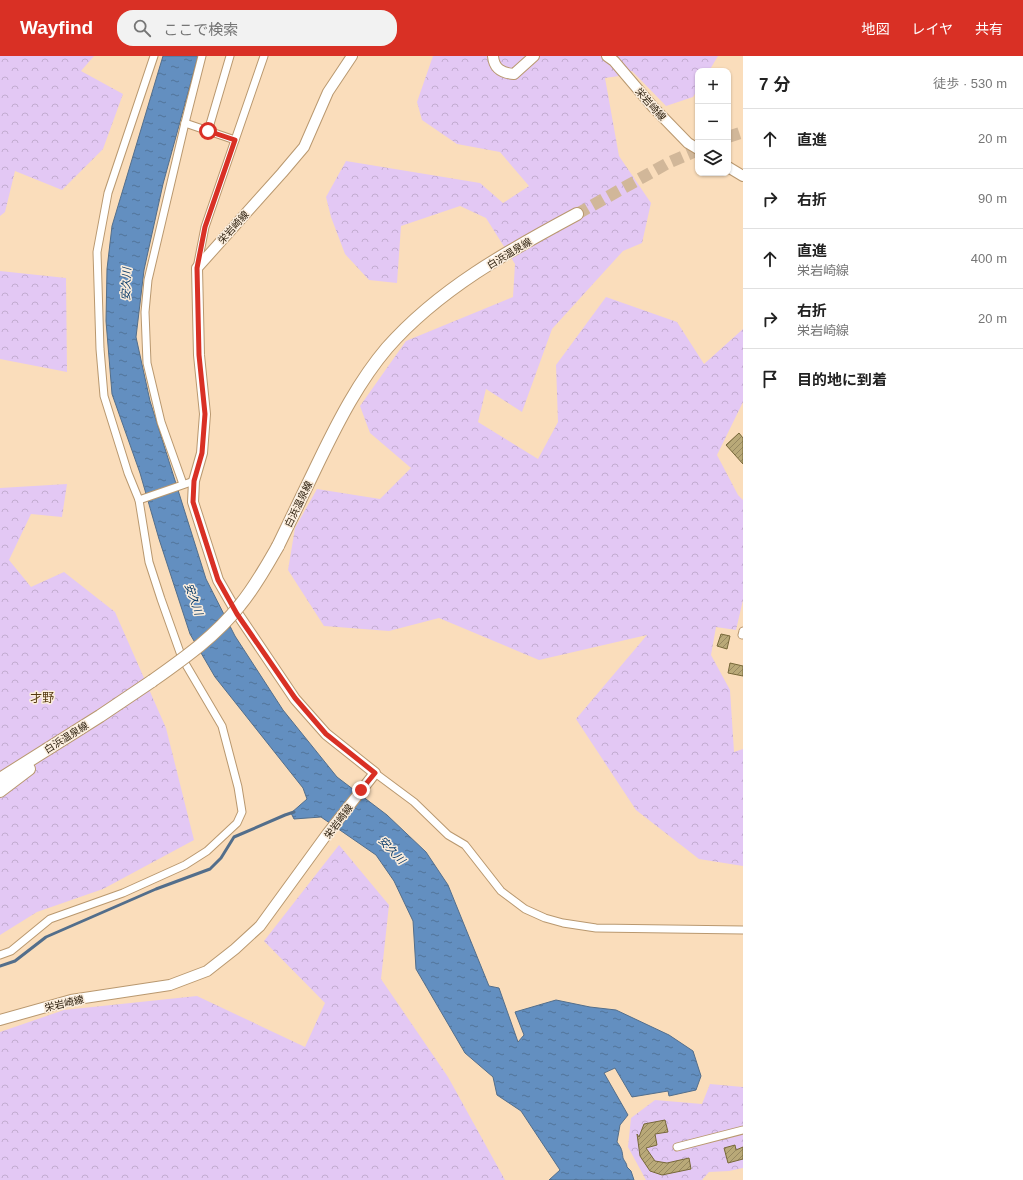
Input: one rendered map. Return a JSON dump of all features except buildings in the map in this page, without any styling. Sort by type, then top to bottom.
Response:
[{"type":"main road","name":"栄岩崎線","points":[[197,268],[282,173],[304,146],[328,92],[352,56]]},
{"type":"main road","points":[[493,56],[497,68],[504,73],[514,74],[534,56]]},
{"type":"main road","name":"栄岩崎線","points":[[607,56],[614,61],[652,107],[688,143],[695,147]]},
{"type":"main road","points":[[731,169],[743,176]]},
{"type":"main road","name":"白浜温泉線","points":[[0,777],[100,716],[152,681],[190,653],[222,624],[239,607],[252,590],[278,546],[342,415],[371,369],[387,348],[425,310],[470,276],[520,245],[577,214]]},
{"type":"main road","points":[[197,268],[199,355],[205,414],[202,453],[194,481],[193,502],[218,580],[237,614],[295,698],[326,734],[375,773]]},
{"type":"main road","points":[[0,791],[100,716]]},
{"type":"main road","name":"栄岩崎線","points":[[0,1020],[71,1000],[170,985],[207,971],[235,949],[260,926],[327,834],[375,773]]},
{"type":"street","points":[[0,955],[11,951],[50,919],[123,893],[185,865],[207,851],[237,823],[242,812],[238,788],[222,726],[182,658],[161,599],[149,562],[141,499],[128,473],[104,396],[100,349],[97,252],[108,193],[154,56]]},
{"type":"street","points":[[183,484],[161,422],[147,363],[145,312],[148,280],[202,56]]},
{"type":"street","points":[[208,131],[230,56]]},
{"type":"street","points":[[197,268],[205,227],[264,56]]},
{"type":"street","points":[[185,122],[235,140]]},
{"type":"street","points":[[141,499],[194,481]]},
{"type":"street","points":[[375,773],[414,802],[448,835],[465,845],[501,891],[525,909],[545,918],[563,923],[596,928],[743,930]]},
{"type":"street","points":[[677,1147],[743,1130]]},
{"type":"green space","points":[[0,56],[94,56],[81,71],[123,94],[103,149],[62,190],[15,171],[5,212],[0,216]]},
{"type":"green space","points":[[433,56],[718,56],[711,68],[695,68],[695,94],[693,97],[666,106],[632,71],[619,76],[605,78],[619,156],[651,203],[642,243],[623,251],[552,329],[522,412],[486,389],[478,422],[538,459],[558,422],[556,365],[606,297],[677,322],[704,364],[743,329],[743,402],[717,455],[738,495],[743,500],[743,600],[736,630],[716,627],[711,655],[730,690],[734,752],[743,749],[743,866],[699,859],[636,810],[576,719],[647,635],[539,660],[439,618],[389,631],[324,626],[288,570],[295,528],[317,489],[380,499],[411,468],[370,433],[360,406],[406,341],[513,297],[515,264],[486,218],[460,206],[401,226],[397,283],[369,280],[345,254],[331,217],[326,197],[346,161],[480,183],[503,203],[529,186],[500,152],[457,144],[422,120],[417,102]]},
{"type":"green space","points":[[0,271],[66,278],[67,372],[0,359]]},
{"type":"green space","points":[[67,484],[62,517],[31,514],[9,560],[31,587],[64,572],[115,612],[166,728],[194,840],[103,889],[37,912],[0,935],[0,488]]},
{"type":"green space","points":[[339,845],[389,905],[381,979],[448,1077],[505,1180],[0,1180],[0,1032],[64,1010],[197,996],[305,1047],[325,1003],[264,941]]},
{"type":"green space","points":[[710,1084],[743,1087],[743,1168],[729,1171],[709,1172],[702,1180],[646,1180],[628,1147],[631,1118],[655,1100],[702,1104]]},
{"type":"water","name":"安久川","points":[[163,56],[198,56],[163,184],[144,270],[136,337],[150,401],[206,579],[235,636],[283,710],[337,777],[387,815],[426,852],[448,885],[489,986],[499,988],[518,1042],[524,1035],[515,1012],[556,1000],[590,1007],[616,1010],[669,1035],[693,1051],[701,1076],[696,1090],[669,1096],[668,1091],[632,1097],[615,1068],[604,1073],[628,1115],[620,1125],[617,1142],[622,1150],[623,1158],[627,1164],[627,1167],[631,1171],[634,1180],[549,1180],[560,1170],[521,1111],[497,1095],[493,1077],[465,1053],[416,969],[413,921],[394,881],[376,855],[321,817],[294,819],[291,813],[307,799],[303,788],[215,677],[190,634],[159,539],[140,473],[112,394],[106,321],[107,269],[112,226]]},
{"type":"waterway","points":[[0,966],[15,961],[46,937],[156,889],[210,869],[221,858],[234,837],[294,812]]},
{"type":"tunnel","points":[[731,136],[743,132]]},
{"type":"tunnel","points":[[577,214],[668,163],[695,151]]},
{"type":"district","name":"才野","points":[[42,698]]},
{"type":"route","points":[[208,131],[235,140],[205,227],[197,268],[199,355],[205,414],[202,453],[194,481],[193,502],[218,580],[237,614],[295,698],[326,734],[375,773],[361,790]]}]
